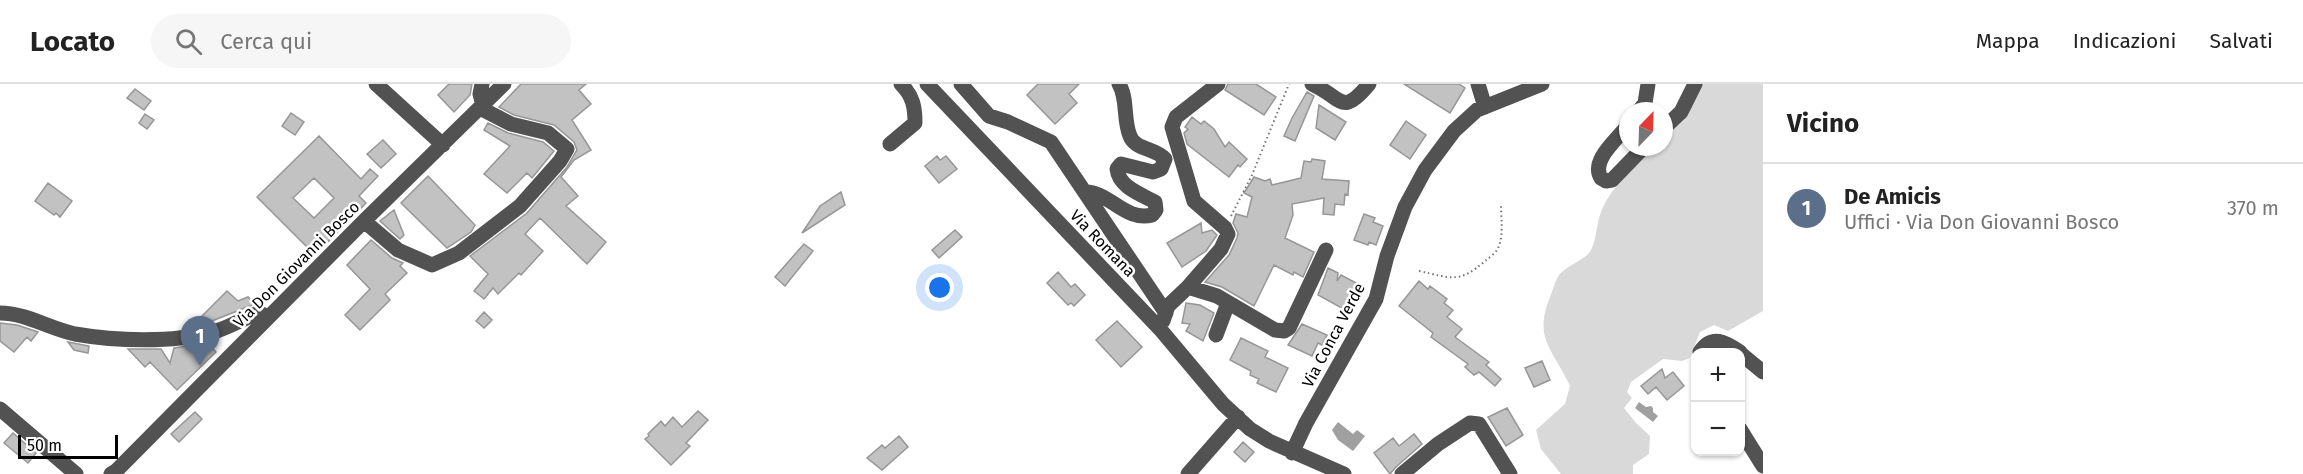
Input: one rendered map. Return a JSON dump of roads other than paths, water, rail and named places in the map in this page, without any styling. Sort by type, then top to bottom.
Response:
[{"type":"street","points":[[375,84],[443,145]]},
{"type":"street","points":[[364,221],[398,250],[432,265],[459,253],[520,206],[560,161],[567,149],[548,133],[512,124],[482,107],[480,94],[482,84]]},
{"type":"street","name":"Via Don Giovanni Bosco","points":[[114,473],[364,221],[504,84]]},
{"type":"street","points":[[890,144],[915,123],[915,106],[902,84]]},
{"type":"street","name":"Via Romana","points":[[927,84],[1160,329],[1223,404],[1250,429],[1269,441],[1344,474]]},
{"type":"street","points":[[961,84],[989,116],[1008,122],[1051,142],[1166,313]]},
{"type":"street","points":[[1085,192],[1095,192],[1141,218],[1152,215],[1156,210],[1155,202],[1125,185],[1118,177],[1117,169],[1121,164],[1153,172],[1161,169],[1165,159],[1160,153],[1136,144],[1130,137],[1119,84]]},
{"type":"street","points":[[1160,329],[1168,306],[1221,249],[1228,234],[1194,201],[1172,127],[1176,117],[1218,84]]},
{"type":"street","points":[[1312,84],[1339,101],[1348,103],[1357,98],[1369,84]]},
{"type":"street","points":[[1478,84],[1485,107]]},
{"type":"street","name":"Via Conca Verde","points":[[1292,453],[1306,423],[1376,298],[1387,256],[1405,207],[1425,170],[1454,131],[1477,110],[1542,84]]},
{"type":"street","points":[[1645,102],[1648,84]]},
{"type":"street","points":[[1673,119],[1680,112],[1695,84]]},
{"type":"street","points":[[1619,136],[1602,157],[1598,170],[1600,178],[1606,181],[1614,178],[1635,156]]},
{"type":"street","points":[[1188,287],[1216,296],[1277,332],[1284,331],[1289,328],[1326,250]]},
{"type":"street","points":[[1215,335],[1228,303]]},
{"type":"street","points":[[0,314],[14,314],[55,330],[104,339],[150,340],[213,332],[259,313],[269,317]]},
{"type":"street","points":[[1703,348],[1706,344],[1716,340],[1733,348]]},
{"type":"street","points":[[1745,357],[1763,372]]},
{"type":"street","points":[[0,409],[76,474]]},
{"type":"street","points":[[1188,474],[1238,417]]},
{"type":"street","points":[[1402,474],[1438,444],[1470,423],[1479,424],[1487,434],[1510,474]]},
{"type":"street","points":[[1745,437],[1763,466]]},
{"type":"place","name":"De Amicis","points":[[200,366]]}]
